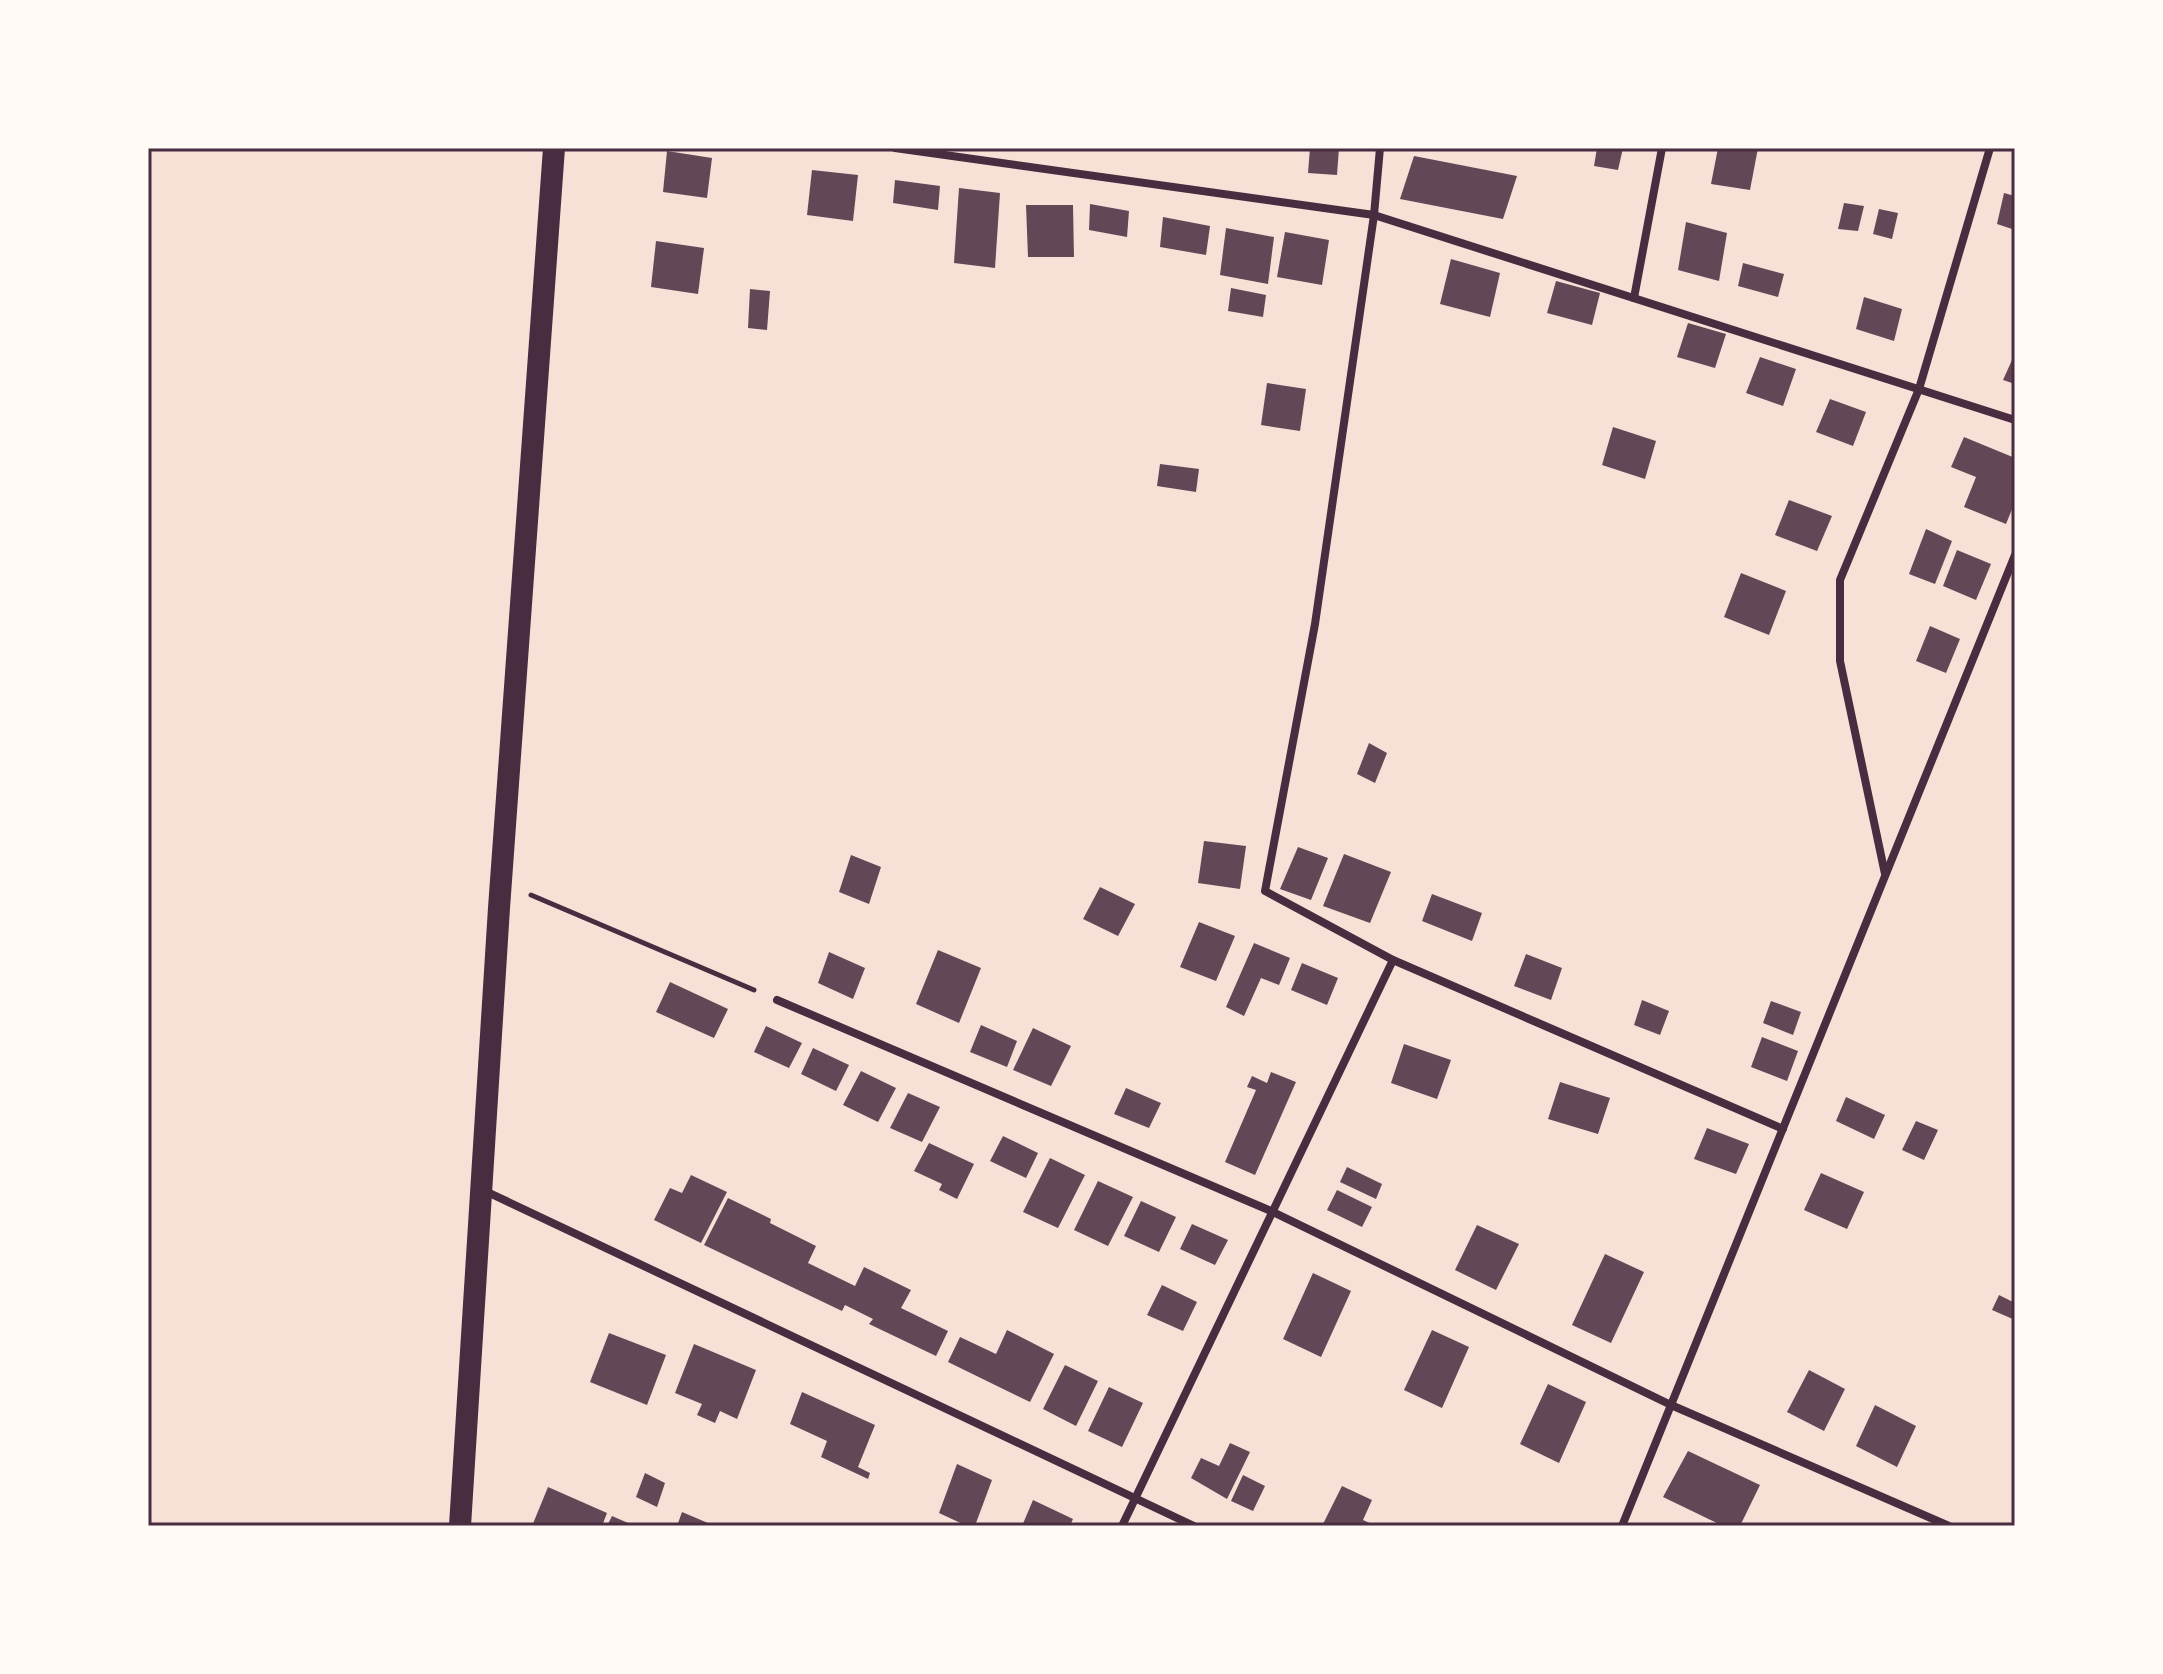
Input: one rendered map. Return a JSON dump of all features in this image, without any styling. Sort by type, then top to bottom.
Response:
[{"type":"highway","points":[[460,1526],[501,882],[554,148]]},
{"type":"street","points":[[895,148],[1374,215],[2015,420]]},
{"type":"street","points":[[1380,148],[1374,215],[1315,624],[1265,891],[1393,960],[1783,1129]]},
{"type":"street","points":[[1634,298],[1662,148]]},
{"type":"street","points":[[1886,875],[1840,661],[1840,580],[1919,389],[1990,148]]},
{"type":"street","points":[[1622,1526],[2015,555]]},
{"type":"street","points":[[1122,1526],[1393,960]]},
{"type":"street","points":[[777,1000],[1271,1211],[1671,1405],[1949,1526]]},
{"type":"street","points":[[482,1189],[1194,1526]]},
{"type":"path","points":[[501,882],[777,1000]]},
{"type":"building","points":[[1310,148],[1339,148],[1337,175],[1308,173]]},
{"type":"building","points":[[1597,148],[1623,148],[1618,170],[1594,166]]},
{"type":"building","points":[[1718,148],[1758,148],[1750,190],[1711,184]]},
{"type":"building","points":[[667,151],[712,158],[707,198],[663,192]]},
{"type":"building","points":[[1414,156],[1517,176],[1503,219],[1400,199]]},
{"type":"building","points":[[812,170],[858,175],[853,221],[807,215]]},
{"type":"building","points":[[895,180],[940,186],[938,210],[893,203]]},
{"type":"building","points":[[959,188],[1000,193],[995,268],[954,263]]},
{"type":"building","points":[[2004,193],[2015,196],[2015,230],[1997,224]]},
{"type":"building","points":[[1844,203],[1864,206],[1858,231],[1838,229]]},
{"type":"building","points":[[1090,204],[1129,211],[1127,237],[1089,230]]},
{"type":"building","points":[[1026,205],[1073,205],[1074,257],[1028,257]]},
{"type":"building","points":[[1879,209],[1898,213],[1892,239],[1873,234]]},
{"type":"building","points":[[1163,217],[1210,226],[1206,255],[1160,247]]},
{"type":"building","points":[[1686,222],[1727,233],[1719,281],[1678,270]]},
{"type":"building","points":[[1226,228],[1274,237],[1268,284],[1220,275]]},
{"type":"building","points":[[1285,232],[1329,240],[1322,285],[1277,277]]},
{"type":"building","points":[[656,241],[704,248],[698,294],[651,287]]},
{"type":"building","points":[[1451,259],[1500,273],[1490,317],[1440,304]]},
{"type":"building","points":[[1743,263],[1784,274],[1778,297],[1738,286]]},
{"type":"building","points":[[1556,281],[1600,293],[1592,325],[1547,313]]},
{"type":"building","points":[[1231,288],[1266,295],[1263,317],[1228,311]]},
{"type":"building","points":[[750,289],[770,291],[767,330],[748,328]]},
{"type":"building","points":[[1864,297],[1902,309],[1894,341],[1856,329]]},
{"type":"building","points":[[1688,323],[1726,334],[1715,368],[1677,357]]},
{"type":"building","points":[[1760,357],[1796,369],[1783,406],[1746,393]]},
{"type":"building","points":[[2012,360],[2015,361],[2015,384],[2003,380]]},
{"type":"building","points":[[1267,383],[1306,389],[1300,431],[1261,425]]},
{"type":"building","points":[[1830,399],[1866,412],[1853,446],[1816,432]]},
{"type":"building","points":[[1613,427],[1656,441],[1645,479],[1602,465]]},
{"type":"building","points":[[1964,437],[2015,458],[2015,502],[2006,524],[1964,507],[1976,477],[1951,467]]},
{"type":"building","points":[[1160,464],[1199,469],[1196,492],[1157,486]]},
{"type":"building","points":[[1789,500],[1832,516],[1817,551],[1775,535]]},
{"type":"building","points":[[1926,529],[1952,541],[1935,584],[1909,574]]},
{"type":"building","points":[[1957,550],[1991,564],[1976,600],[1943,586]]},
{"type":"building","points":[[1741,573],[1786,591],[1769,635],[1724,617]]},
{"type":"building","points":[[1930,626],[1960,639],[1946,673],[1916,661]]},
{"type":"building","points":[[1369,743],[1387,753],[1375,783],[1357,774]]},
{"type":"building","points":[[1204,841],[1246,846],[1240,889],[1198,883]]},
{"type":"building","points":[[1298,847],[1328,858],[1311,900],[1280,889]]},
{"type":"building","points":[[1344,854],[1391,872],[1370,923],[1323,906]]},
{"type":"building","points":[[851,855],[881,867],[869,904],[839,892]]},
{"type":"building","points":[[1100,887],[1135,904],[1118,936],[1083,919]]},
{"type":"building","points":[[1432,894],[1482,913],[1472,941],[1422,921]]},
{"type":"building","points":[[1199,922],[1235,936],[1216,981],[1180,967]]},
{"type":"building","points":[[1254,943],[1290,958],[1279,985],[1261,978],[1244,1016],[1226,1007]]},
{"type":"building","points":[[938,950],[981,968],[959,1023],[916,1004]]},
{"type":"building","points":[[829,952],[865,968],[853,999],[818,983]]},
{"type":"building","points":[[1526,954],[1562,968],[1551,1000],[1514,986]]},
{"type":"building","points":[[1302,963],[1338,978],[1327,1005],[1291,990]]},
{"type":"building","points":[[670,982],[728,1009],[714,1038],[656,1012]]},
{"type":"building","points":[[1642,1000],[1669,1011],[1660,1035],[1634,1025]]},
{"type":"building","points":[[1771,1001],[1801,1012],[1793,1035],[1763,1023]]},
{"type":"building","points":[[981,1025],[1017,1041],[1007,1067],[970,1052]]},
{"type":"building","points":[[766,1026],[802,1043],[789,1068],[754,1052]]},
{"type":"building","points":[[1033,1028],[1071,1046],[1051,1086],[1013,1070]]},
{"type":"building","points":[[1762,1037],[1798,1051],[1787,1081],[1751,1067]]},
{"type":"building","points":[[1404,1044],[1451,1060],[1437,1099],[1391,1083]]},
{"type":"building","points":[[813,1048],[849,1065],[836,1091],[801,1074]]},
{"type":"building","points":[[861,1071],[896,1088],[878,1122],[843,1105]]},
{"type":"building","points":[[1271,1072],[1296,1082],[1255,1175],[1225,1162],[1256,1090],[1247,1087],[1252,1076],[1267,1083]]},
{"type":"building","points":[[1560,1082],[1610,1098],[1598,1134],[1548,1119]]},
{"type":"building","points":[[1126,1088],[1161,1103],[1149,1128],[1114,1114]]},
{"type":"building","points":[[908,1093],[940,1107],[922,1142],[890,1128]]},
{"type":"building","points":[[1846,1097],[1885,1115],[1874,1139],[1836,1121]]},
{"type":"building","points":[[1916,1121],[1938,1130],[1924,1160],[1902,1150]]},
{"type":"building","points":[[1707,1128],[1749,1144],[1736,1174],[1694,1159]]},
{"type":"building","points":[[1003,1136],[1038,1153],[1026,1178],[990,1161]]},
{"type":"building","points":[[929,1143],[974,1164],[957,1199],[939,1190],[942,1184],[914,1171]]},
{"type":"building","points":[[1050,1158],[1085,1175],[1058,1228],[1023,1212]]},
{"type":"building","points":[[1347,1167],[1382,1184],[1376,1199],[1340,1182]]},
{"type":"building","points":[[1821,1173],[1864,1192],[1847,1229],[1804,1210]]},
{"type":"building","points":[[691,1175],[727,1192],[701,1243],[654,1220],[670,1188],[682,1193]]},
{"type":"building","points":[[1098,1181],[1133,1197],[1108,1246],[1074,1230]]},
{"type":"building","points":[[1337,1190],[1372,1207],[1362,1227],[1327,1210]]},
{"type":"building","points":[[728,1198],[816,1246],[808,1263],[855,1286],[864,1267],[911,1290],[901,1308],[948,1331],[936,1356],[869,1324],[873,1319],[845,1305],[842,1311],[704,1245]]},
{"type":"building","points":[[1141,1201],[1176,1217],[1159,1252],[1124,1236]]},
{"type":"building","points":[[1192,1224],[1228,1240],[1215,1265],[1180,1249]]},
{"type":"building","points":[[1477,1225],[1519,1244],[1496,1290],[1455,1270]]},
{"type":"building","points":[[1605,1254],[1644,1272],[1611,1343],[1572,1325]]},
{"type":"building","points":[[1313,1273],[1351,1291],[1321,1357],[1283,1339]]},
{"type":"building","points":[[1162,1285],[1197,1302],[1183,1331],[1147,1315]]},
{"type":"building","points":[[1999,1295],[2015,1303],[2015,1320],[1992,1310]]},
{"type":"building","points":[[1007,1330],[1054,1354],[1030,1402],[948,1362],[960,1337],[996,1354]]},
{"type":"building","points":[[1432,1330],[1469,1347],[1442,1408],[1404,1390]]},
{"type":"building","points":[[609,1333],[666,1355],[647,1405],[590,1382]]},
{"type":"building","points":[[694,1344],[756,1370],[737,1419],[720,1411],[715,1423],[697,1415],[702,1404],[675,1393]]},
{"type":"building","points":[[1065,1365],[1098,1381],[1076,1426],[1043,1409]]},
{"type":"building","points":[[1809,1370],[1845,1389],[1824,1431],[1787,1412]]},
{"type":"building","points":[[1548,1384],[1586,1402],[1559,1463],[1520,1444]]},
{"type":"building","points":[[1109,1387],[1143,1403],[1122,1447],[1088,1431]]},
{"type":"building","points":[[802,1392],[875,1425],[858,1467],[870,1473],[868,1479],[821,1457],[827,1441],[790,1424]]},
{"type":"building","points":[[1875,1405],[1916,1426],[1897,1467],[1856,1446]]},
{"type":"building","points":[[1230,1443],[1250,1452],[1227,1499],[1191,1478],[1201,1458],[1219,1466]]},
{"type":"building","points":[[1688,1451],[1760,1485],[1740,1526],[1723,1526],[1663,1497]]},
{"type":"building","points":[[957,1464],[992,1480],[976,1523],[982,1526],[967,1526],[939,1513]]},
{"type":"building","points":[[645,1473],[665,1483],[657,1507],[636,1497]]},
{"type":"building","points":[[1243,1475],[1265,1486],[1253,1511],[1231,1501]]},
{"type":"building","points":[[1342,1486],[1372,1500],[1363,1520],[1376,1526],[1322,1526]]},
{"type":"building","points":[[548,1487],[607,1513],[602,1526],[532,1526]]},
{"type":"building","points":[[1033,1500],[1073,1519],[1070,1526],[1022,1526]]},
{"type":"building","points":[[682,1512],[715,1526],[677,1526]]},
{"type":"building","points":[[612,1516],[635,1526],[607,1526]]}]
